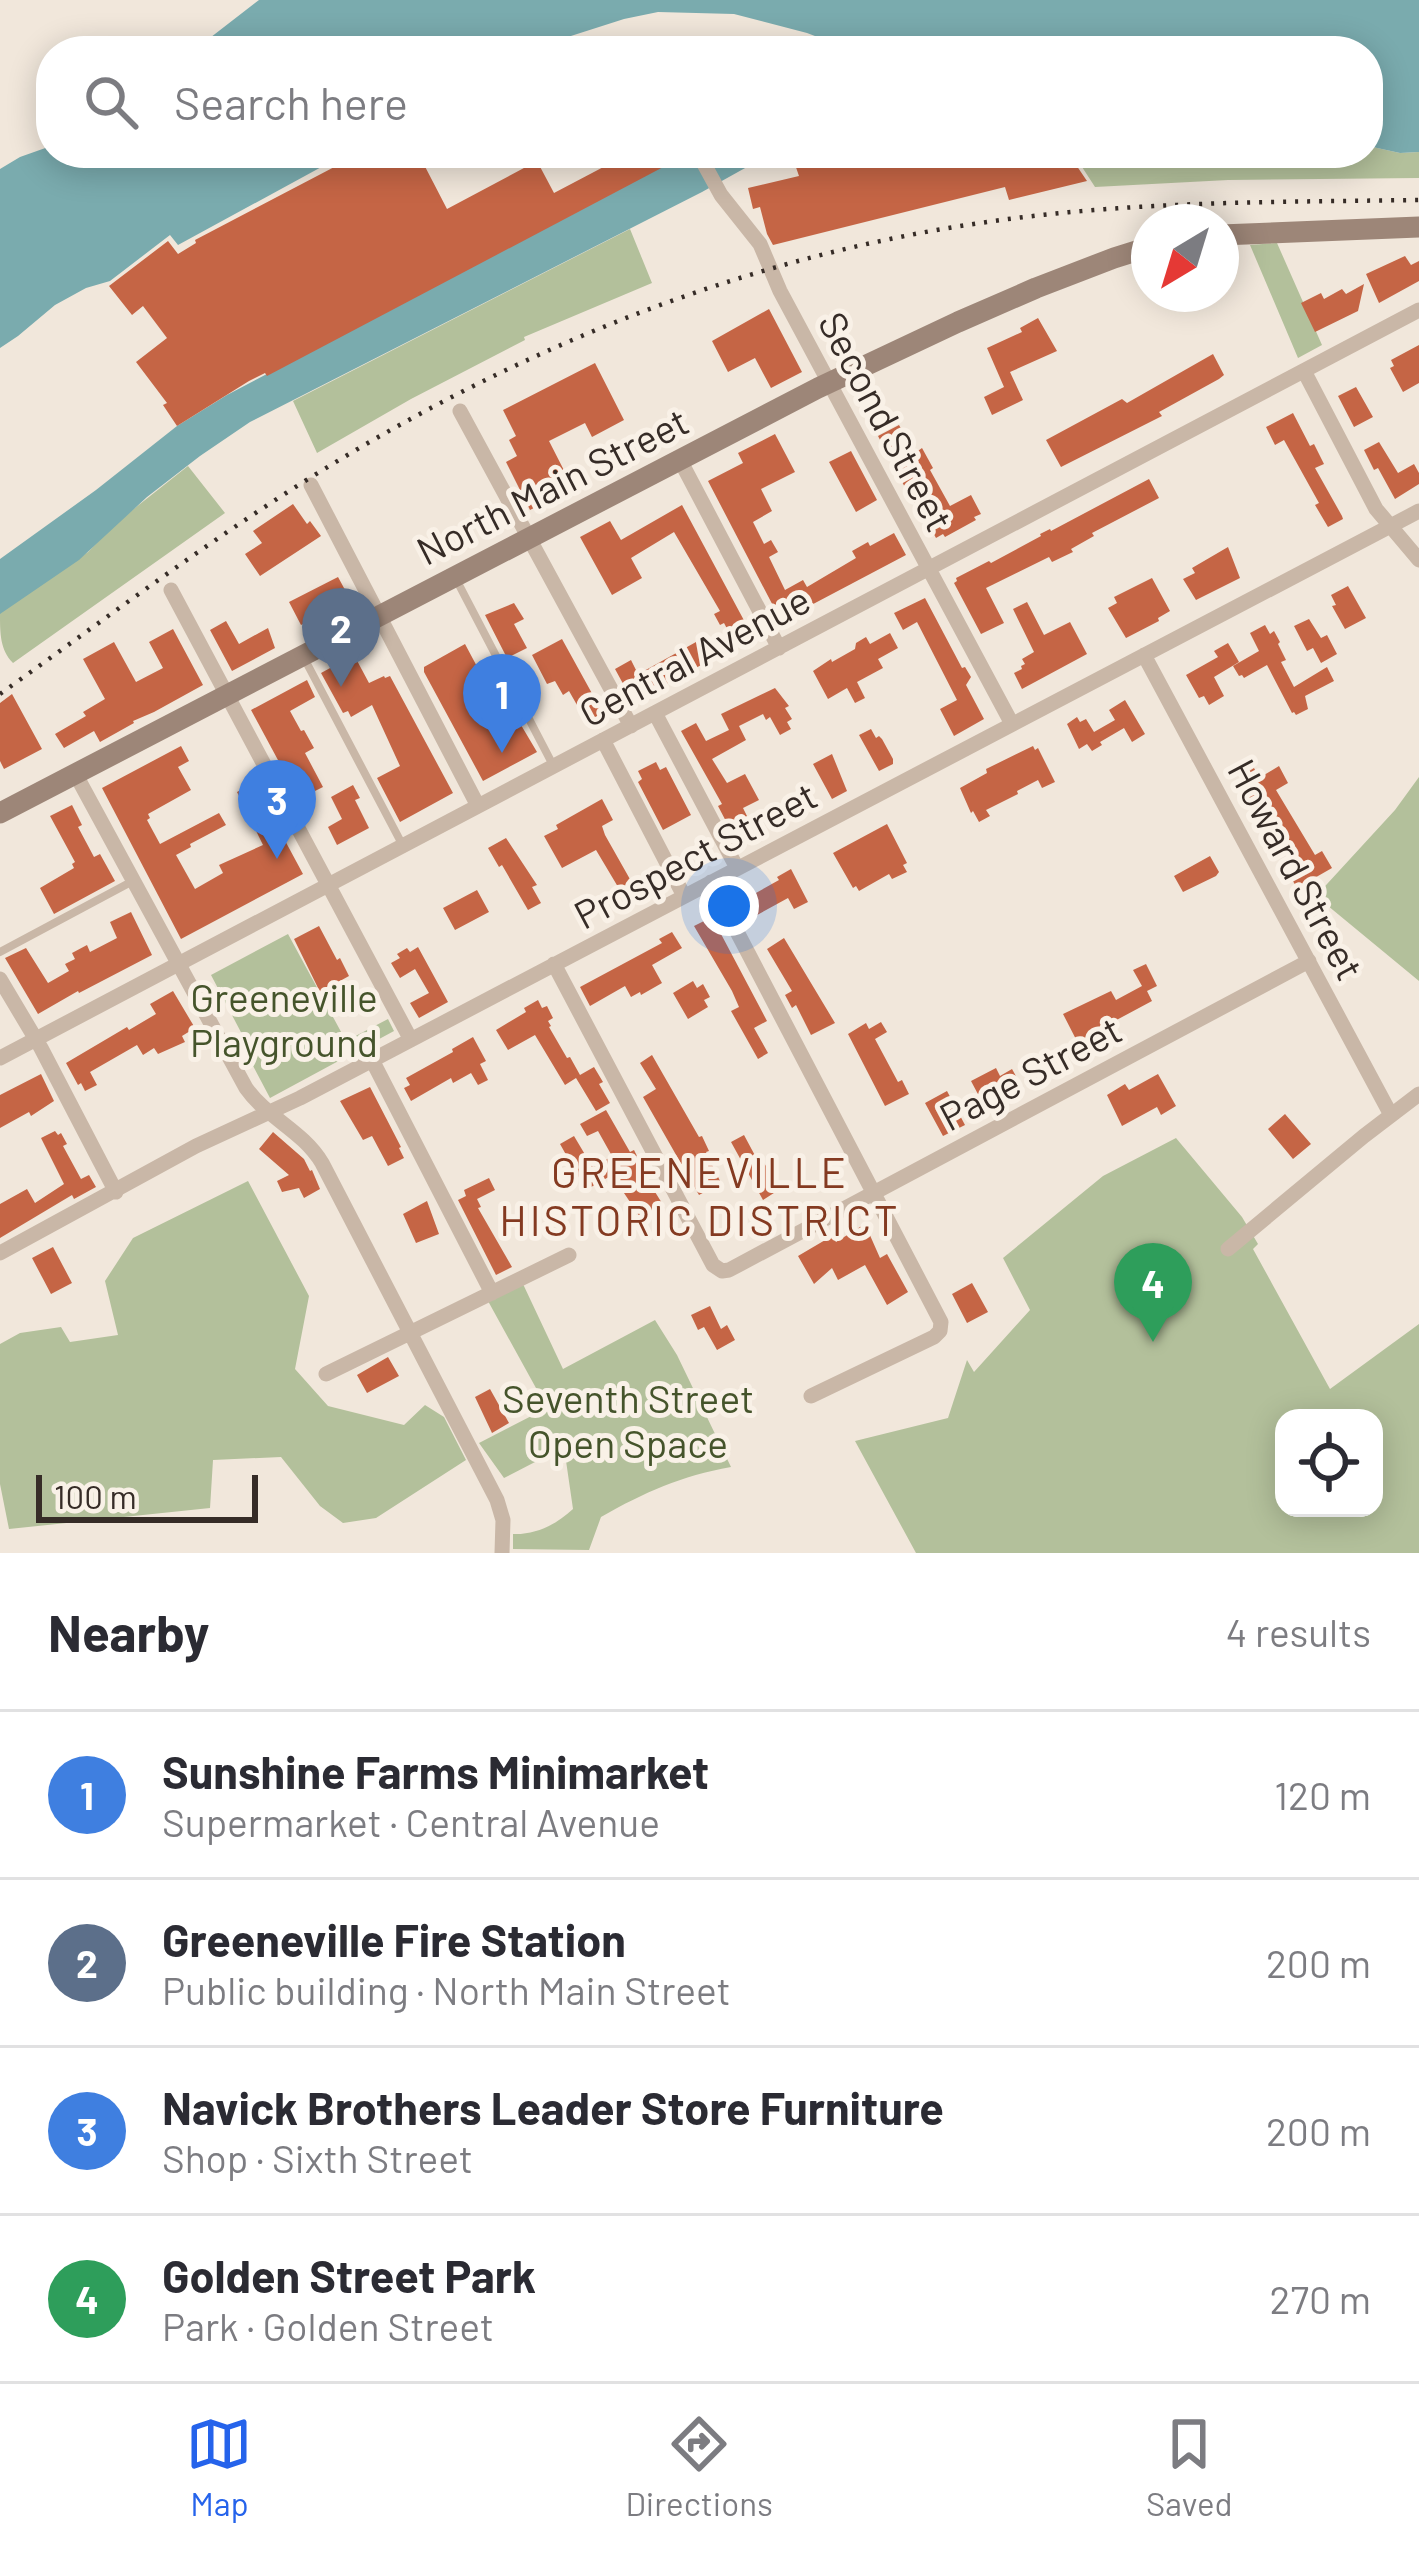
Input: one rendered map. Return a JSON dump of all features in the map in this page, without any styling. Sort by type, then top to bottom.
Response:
[{"type":"main road","points":[[1239,234],[1419,227]]},
{"type":"main road","name":"North Main Street","points":[[0,813],[830,382],[1036,288],[1131,253]]},
{"type":"street","name":"Second Street","points":[[706,168],[760,244],[780,291],[1012,724]]},
{"type":"street","name":"Central Avenue","points":[[0,1058],[1419,310]]},
{"type":"street","points":[[1304,371],[1371,499],[1419,560]]},
{"type":"street","points":[[460,411],[631,726]]},
{"type":"street","points":[[680,460],[779,648]]},
{"type":"street","points":[[311,485],[478,806]]},
{"type":"street","name":"Prospect Street","points":[[0,1253],[196,1146],[411,1040],[1419,511]]},
{"type":"street","points":[[171,590],[411,1040]]},
{"type":"street","name":"Howard Street","points":[[1144,655],[1391,1115]]},
{"type":"street","points":[[655,713],[737,868]]},
{"type":"street","points":[[603,740],[685,896]]},
{"type":"street","points":[[76,775],[246,1088],[316,1153],[499,1504],[502,1553]]},
{"type":"street","points":[[711,882],[939,1318],[940,1331],[934,1337],[811,1396]]},
{"type":"street","name":"Page Street","points":[[554,964],[713,1265],[729,1270],[1309,961]]},
{"type":"street","points":[[0,979],[116,1192]]},
{"type":"street","points":[[372,1060],[492,1293]]},
{"type":"street","points":[[1228,1249],[1419,1094]]},
{"type":"street","points":[[326,1374],[569,1255]]},
{"type":"lane","points":[[455,576],[554,766]]},
{"type":"lane","points":[[303,656],[403,846]]},
{"type":"lane","points":[[0,952],[133,881]]},
{"type":"green space","points":[[1383,149],[1419,152],[1419,178],[1095,187],[1083,168],[1383,168]]},
{"type":"green space","points":[[630,229],[652,283],[524,337],[317,453],[293,401]]},
{"type":"green space","points":[[1277,243],[1322,345],[1298,358],[1250,245]]},
{"type":"green space","points":[[188,466],[225,513],[13,663],[3,647],[0,613],[88,552],[116,523]]},
{"type":"green space","points":[[1419,777],[1419,981],[1316,896]]},
{"type":"green space","name":"Greeneville Playground","points":[[288,934],[346,1041],[388,1019],[394,1031],[270,1098],[211,975]]},
{"type":"green space","points":[[1176,1138],[1242,1217],[1258,1244],[1253,1249],[1330,1389],[1419,1324],[1419,1553],[916,1553],[855,1441],[948,1418],[967,1360],[974,1372],[1030,1310],[1003,1258],[1103,1176]]},
{"type":"green space","points":[[248,1181],[309,1296],[295,1369],[328,1406],[404,1425],[425,1405],[444,1417],[466,1460],[376,1518],[343,1523],[320,1506],[281,1457],[213,1460],[210,1508],[9,1529],[0,1484],[0,1344],[20,1333],[61,1327],[70,1342],[118,1335],[105,1281],[133,1238]]},
{"type":"green space","name":"Seventh Street Open Space","points":[[523,1284],[563,1369],[655,1320],[731,1467],[664,1486],[601,1517],[589,1550],[513,1549],[513,1534],[546,1528],[573,1509],[564,1447],[504,1478],[479,1443],[547,1408],[488,1301]]},
{"type":"water","points":[[259,0],[1419,0],[1419,152],[1383,149],[1383,36],[815,36],[734,14],[658,12],[571,36],[212,36]]},
{"type":"water","points":[[36,151],[36,168],[319,168],[178,245],[170,235],[110,281],[55,305],[0,348],[0,169]]},
{"type":"water","points":[[659,168],[745,168],[250,422],[147,497],[79,560],[0,614],[0,559],[177,426],[227,395]]},
{"type":"building","points":[[332,168],[426,168],[447,209],[524,168],[541,168],[554,193],[602,168],[661,168],[267,376],[249,381],[177,426],[163,405],[167,403],[136,362],[167,338],[143,306],[132,315],[109,286],[168,241],[178,254],[195,240]]},
{"type":"building","points":[[796,168],[1078,168],[1087,181],[1009,200],[1005,187],[773,245],[760,207],[753,209],[748,188],[799,176]]},
{"type":"building","points":[[1405,256],[1411,265],[1419,261],[1419,281],[1379,303],[1366,274]]},
{"type":"building","points":[[1364,284],[1358,311],[1315,332],[1301,303],[1321,293],[1324,299],[1342,289],[1346,294]]},
{"type":"building","points":[[769,309],[802,372],[771,388],[755,358],[728,372],[712,341]]},
{"type":"building","points":[[1038,318],[1057,351],[1010,372],[1023,400],[992,415],[984,397],[1004,387],[987,348],[1022,332],[1020,328]]},
{"type":"building","points":[[1419,345],[1419,383],[1403,392],[1390,368],[1394,366],[1391,360]]},
{"type":"building","points":[[1213,354],[1224,375],[1219,379],[1159,412],[1162,416],[1061,467],[1046,440],[1122,399],[1127,403]]},
{"type":"building","points":[[595,363],[624,420],[592,437],[585,423],[549,441],[573,488],[530,510],[506,462],[517,456],[509,440],[516,436],[503,410]]},
{"type":"building","points":[[1356,387],[1373,417],[1354,427],[1338,396]]},
{"type":"building","points":[[1293,413],[1324,464],[1315,468],[1343,519],[1328,527],[1284,440],[1275,445],[1266,427]]},
{"type":"building","points":[[899,425],[915,453],[922,448],[950,506],[971,495],[981,514],[976,520],[936,538],[878,436]]},
{"type":"building","points":[[775,434],[795,472],[761,489],[772,511],[753,522],[764,544],[771,540],[778,552],[769,557],[785,590],[803,580],[807,587],[856,558],[852,551],[894,533],[906,555],[781,621],[708,481],[743,463],[738,453]]},
{"type":"building","points":[[1379,442],[1398,473],[1414,464],[1419,473],[1419,484],[1395,499],[1364,450]]},
{"type":"building","points":[[851,451],[877,500],[856,512],[829,462]]},
{"type":"building","points":[[1149,479],[1159,498],[1092,533],[1073,552],[1052,562],[1049,557],[986,588],[1004,623],[981,634],[954,583],[956,578]]},
{"type":"building","points":[[293,504],[321,536],[260,576],[245,554],[262,543],[253,531]]},
{"type":"building","points":[[682,505],[754,639],[740,647],[724,623],[720,625],[714,614],[720,611],[674,532],[631,558],[642,578],[612,595],[580,537],[610,521],[621,540]]},
{"type":"building","points":[[1228,547],[1240,578],[1196,600],[1183,579],[1195,573],[1192,568]]},
{"type":"building","points":[[338,577],[350,599],[301,625],[289,602]]},
{"type":"building","points":[[1152,578],[1170,611],[1126,638],[1108,608],[1117,603],[1114,597]]},
{"type":"building","points":[[1348,586],[1366,618],[1345,629],[1331,595]]},
{"type":"building","points":[[925,598],[971,677],[966,685],[984,719],[954,736],[940,709],[957,700],[917,622],[903,630],[894,613]]},
{"type":"building","points":[[1027,602],[1044,635],[1070,622],[1087,654],[1022,689],[1014,673],[1025,664],[1022,659],[1034,652],[1013,609]]},
{"type":"building","points":[[514,603],[524,619],[514,624],[527,648],[507,658],[485,615]]},
{"type":"building","points":[[1309,619],[1321,638],[1327,635],[1337,654],[1321,663],[1313,648],[1307,651],[1294,626]]},
{"type":"building","points":[[226,621],[239,644],[268,628],[275,648],[232,671],[210,630]]},
{"type":"building","points":[[1265,625],[1280,642],[1286,660],[1281,662],[1294,687],[1327,667],[1334,681],[1305,696],[1308,709],[1296,715],[1267,665],[1244,678],[1233,666],[1259,651],[1250,633]]},
{"type":"building","points":[[173,629],[203,685],[100,742],[94,731],[64,748],[55,734],[105,699],[83,659],[114,642],[136,682],[163,668],[149,642]]},
{"type":"building","points":[[890,633],[898,648],[878,659],[883,668],[857,682],[865,698],[855,703],[847,688],[828,699],[813,671],[855,649],[866,637],[870,644]]},
{"type":"building","points":[[562,639],[605,717],[589,726],[569,691],[563,695],[555,681],[547,684],[532,655]]},
{"type":"building","points":[[696,642],[699,647],[708,643],[716,657],[633,702],[615,669],[631,660],[637,672],[644,671]]},
{"type":"building","points":[[1228,643],[1239,662],[1214,677],[1224,696],[1209,705],[1204,696],[1199,698],[1186,675],[1218,657],[1214,651]]},
{"type":"building","points":[[465,644],[481,674],[466,682],[496,738],[521,725],[537,752],[483,781],[424,672],[424,667]]},
{"type":"building","points":[[354,655],[369,683],[390,676],[453,793],[400,822],[377,778],[400,766],[372,705],[351,717],[348,711],[343,713],[321,673]]},
{"type":"building","points":[[307,680],[315,697],[290,711],[314,748],[305,753],[323,787],[299,799],[251,710]]},
{"type":"building","points":[[775,688],[789,706],[785,708],[792,719],[787,722],[791,729],[780,735],[763,714],[739,726],[746,740],[712,759],[727,783],[745,774],[759,800],[743,808],[748,818],[729,827],[718,806],[722,804],[681,731],[696,723],[706,741],[729,730],[721,714]]},
{"type":"building","points":[[12,694],[42,749],[4,769],[0,703]]},
{"type":"building","points":[[1125,700],[1145,734],[1132,742],[1124,728],[1092,751],[1087,744],[1079,749],[1067,724],[1077,717],[1080,722],[1086,719],[1094,732],[1115,720],[1109,710]]},
{"type":"building","points":[[871,729],[893,759],[893,764],[879,771],[859,735]]},
{"type":"building","points":[[181,746],[189,761],[178,767],[191,790],[148,814],[147,820],[160,844],[219,813],[226,825],[176,855],[195,889],[223,873],[219,865],[263,845],[237,792],[254,783],[303,874],[181,939],[102,788]]},
{"type":"building","points":[[1033,746],[1055,782],[1042,788],[1038,780],[1017,791],[986,810],[990,816],[979,822],[960,788]]},
{"type":"building","points":[[832,754],[847,791],[832,799],[813,764]]},
{"type":"building","points":[[656,762],[660,770],[666,767],[691,815],[663,830],[638,782],[642,779],[638,771]]},
{"type":"building","points":[[1279,766],[1288,783],[1276,790],[1315,855],[1322,851],[1332,868],[1297,888],[1287,871],[1295,866],[1281,836],[1241,788],[1248,784],[1243,775],[1254,768],[1259,778]]},
{"type":"building","points":[[353,785],[369,828],[337,845],[328,827],[342,819],[331,797]]},
{"type":"building","points":[[602,799],[613,820],[602,826],[605,835],[631,881],[651,870],[659,884],[638,901],[636,897],[627,902],[596,850],[562,868],[544,836]]},
{"type":"building","points":[[72,805],[94,857],[100,854],[115,881],[54,914],[40,888],[74,868],[75,862],[50,816]]},
{"type":"building","points":[[887,824],[907,872],[892,879],[889,874],[859,891],[833,853]]},
{"type":"building","points":[[506,838],[537,885],[532,887],[541,903],[528,910],[488,848]]},
{"type":"building","points":[[1210,856],[1219,872],[1216,876],[1183,892],[1174,876]]},
{"type":"building","points":[[791,869],[808,902],[794,909],[788,898],[750,919],[745,916],[738,903]]},
{"type":"building","points":[[477,890],[489,912],[455,930],[443,908]]},
{"type":"building","points":[[131,912],[152,955],[38,1014],[5,958],[26,948],[48,983],[69,971],[65,964],[75,959],[72,953],[87,945],[90,952],[117,938],[110,922]]},
{"type":"building","points":[[712,917],[767,1021],[754,1028],[768,1053],[758,1059],[731,1011],[739,1007],[732,991],[694,926]]},
{"type":"building","points":[[319,926],[349,976],[320,992],[294,939]]},
{"type":"building","points":[[672,932],[682,948],[652,965],[662,983],[631,997],[625,986],[590,1006],[580,987],[662,943],[659,939]]},
{"type":"building","points":[[784,938],[835,1023],[811,1035],[796,1005],[792,1008],[785,995],[792,991],[767,949]]},
{"type":"building","points":[[418,947],[448,1002],[419,1018],[410,1003],[429,993],[415,969],[400,978],[391,963],[407,948],[410,952]]},
{"type":"building","points":[[1146,964],[1157,986],[1147,991],[1152,1001],[1096,1031],[1100,1039],[1081,1049],[1063,1014],[1111,991],[1116,1000],[1142,986],[1133,970]]},
{"type":"building","points":[[693,981],[697,988],[703,984],[710,997],[704,1000],[708,1007],[688,1019],[673,993]]},
{"type":"building","points":[[173,991],[195,1028],[182,1036],[185,1042],[143,1055],[137,1045],[90,1072],[97,1085],[85,1091],[78,1085],[66,1063],[156,1014],[150,1004]]},
{"type":"building","points":[[538,1000],[553,1018],[549,1027],[567,1058],[580,1075],[594,1067],[610,1103],[596,1111],[576,1078],[565,1085],[535,1035],[508,1050],[496,1030]]},
{"type":"building","points":[[881,1022],[887,1032],[875,1039],[909,1094],[885,1106],[848,1034],[866,1023],[869,1029]]},
{"type":"building","points":[[473,1037],[486,1061],[480,1064],[488,1080],[478,1085],[471,1073],[453,1083],[451,1078],[411,1101],[404,1088],[410,1085],[406,1078]]},
{"type":"building","points":[[652,1055],[702,1136],[721,1183],[699,1195],[643,1097],[656,1089],[640,1063]]},
{"type":"building","points":[[996,1068],[1000,1076],[1012,1069],[1022,1087],[998,1100],[993,1091],[980,1098],[971,1081]]},
{"type":"building","points":[[41,1074],[54,1101],[0,1128],[0,1095]]},
{"type":"building","points":[[1158,1074],[1176,1106],[1161,1115],[1157,1107],[1122,1126],[1107,1095],[1125,1084],[1129,1090]]},
{"type":"building","points":[[370,1087],[404,1158],[388,1166],[372,1136],[363,1140],[340,1101]]},
{"type":"building","points":[[947,1091],[965,1125],[943,1136],[925,1103]]},
{"type":"building","points":[[606,1110],[665,1208],[642,1220],[612,1175],[586,1190],[560,1144],[574,1136],[593,1168],[612,1156],[598,1131],[587,1136],[580,1124]]},
{"type":"building","points":[[1285,1114],[1311,1144],[1293,1159],[1268,1129]]},
{"type":"building","points":[[55,1131],[67,1144],[63,1146],[81,1179],[89,1175],[96,1187],[74,1199],[72,1195],[0,1238],[0,1204],[27,1189],[35,1203],[64,1184],[41,1138]]},
{"type":"building","points":[[273,1132],[304,1159],[320,1189],[304,1198],[299,1188],[282,1192],[277,1181],[289,1175],[259,1149]]},
{"type":"building","points":[[744,1135],[777,1191],[763,1200],[731,1142]]},
{"type":"building","points":[[489,1178],[495,1190],[477,1199],[478,1208],[512,1267],[496,1275],[458,1200],[466,1196],[464,1190]]},
{"type":"building","points":[[427,1201],[439,1234],[416,1243],[403,1214]]},
{"type":"building","points":[[865,1224],[880,1258],[887,1254],[908,1292],[887,1305],[865,1265],[838,1280],[832,1268],[814,1284],[798,1256],[832,1236],[836,1242]]},
{"type":"building","points":[[53,1247],[72,1283],[51,1294],[32,1258]]},
{"type":"building","points":[[972,1283],[988,1312],[967,1323],[952,1294]]},
{"type":"building","points":[[710,1306],[721,1329],[727,1325],[735,1340],[717,1350],[691,1315]]},
{"type":"building","points":[[388,1357],[399,1376],[367,1393],[357,1375]]},
{"type":"building","points":[[490,1389],[509,1423],[492,1433],[475,1397]]},
{"type":"railway","points":[[0,694],[227,532],[385,433],[550,350],[723,283],[902,237],[1047,214],[1206,204],[1419,200]]},
{"type":"place","name":"Greeneville Fire Station","points":[[341,687]]},
{"type":"place","name":"Sunshine Farms Minimarket","points":[[502,753]]},
{"type":"place","name":"Navick Brothers Leader Store Furniture","points":[[277,859]]},
{"type":"place","name":"Golden Street Park","points":[[1153,1342]]},
{"type":"district","name":"GREENEVILLE HISTORIC DISTRICT","points":[[700,1195]]}]
